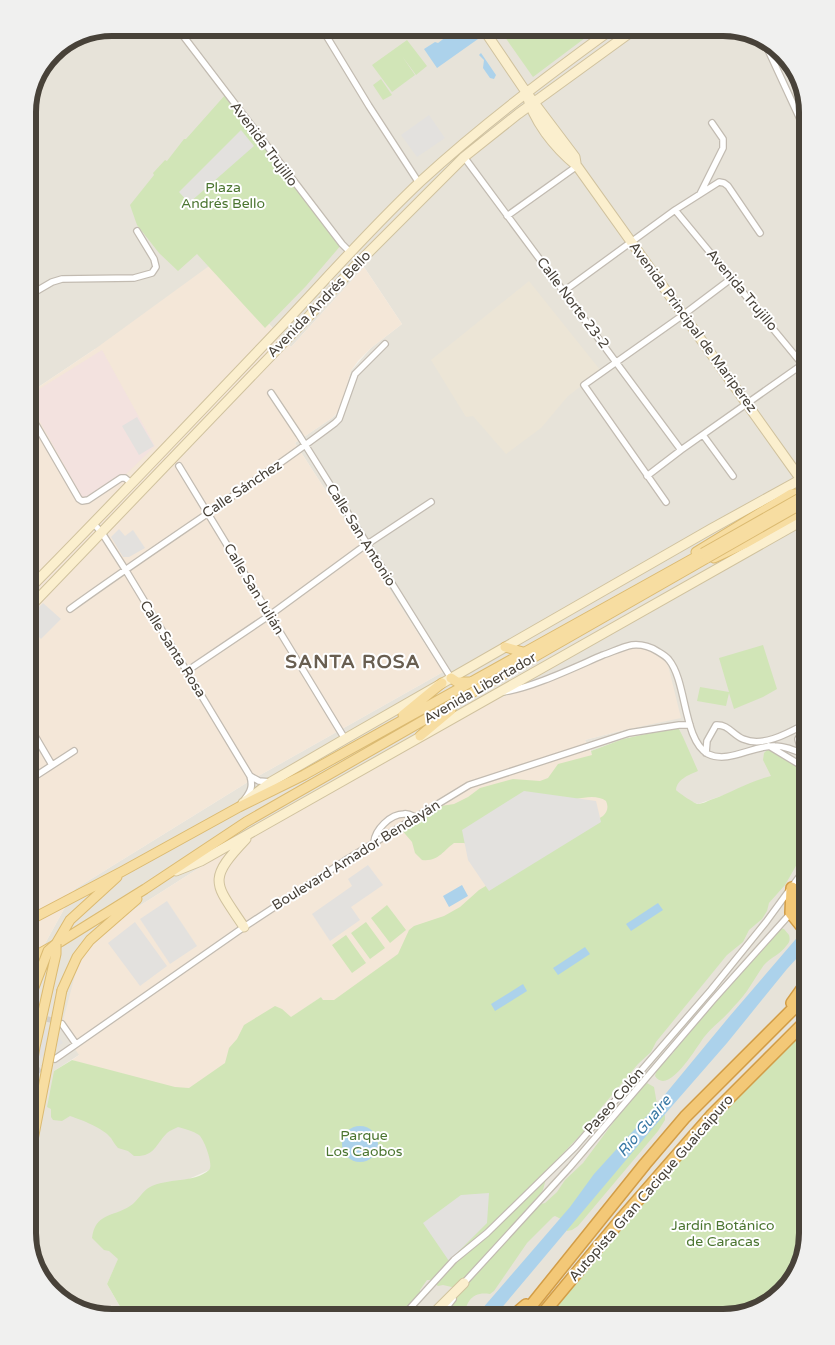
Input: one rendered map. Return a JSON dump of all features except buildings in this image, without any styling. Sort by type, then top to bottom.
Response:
[{"type":"highway","points":[[792,888],[793,916],[799,922]]},
{"type":"highway","points":[[780,1023],[799,994]]},
{"type":"highway","name":"Autopista Gran Cacique Guaicaipuro","points":[[529,1309],[678,1125],[799,1004]]},
{"type":"highway","name":"Autopista Gran Cacique Guaicaipuro","points":[[547,1309],[623,1217],[711,1116],[799,1029]]},
{"type":"highway","points":[[523,1309],[543,1292]]},
{"type":"main road","points":[[643,586],[659,574],[791,494],[796,494],[799,497]]},
{"type":"main road","name":"Avenida Libertador","points":[[145,889],[246,822],[698,564],[705,555],[799,499]]},
{"type":"main road","name":"Avenida Libertador","points":[[123,871],[239,806],[304,775],[643,586],[799,506]]},
{"type":"main road","points":[[698,564],[738,547],[799,513]]},
{"type":"main road","points":[[505,647],[523,652]]},
{"type":"main road","points":[[450,678],[456,682],[470,682]]},
{"type":"main road","points":[[379,733],[442,683]]},
{"type":"main road","points":[[420,736],[474,691]]},
{"type":"main road","points":[[36,982],[48,951],[56,944],[70,920],[123,871]]},
{"type":"main road","points":[[36,917],[123,871]]},
{"type":"main road","points":[[36,955],[145,889]]},
{"type":"main road","points":[[36,1125],[62,990],[77,957],[90,940],[125,910],[145,889]]},
{"type":"main road","points":[[36,1043],[56,954],[56,944]]},
{"type":"street","name":"Avenida Trujillo","points":[[183,36],[279,164],[350,252]]},
{"type":"street","points":[[326,36],[419,183]]},
{"type":"street","name":"Avenida Principal de Maripérez","points":[[488,36],[526,92],[532,104],[535,117],[563,154],[577,166],[683,315],[799,470]]},
{"type":"street","name":"Avenida Andrés Bello","points":[[36,581],[94,523],[350,252],[419,183],[456,149],[526,92],[602,36]]},
{"type":"street","name":"Avenida Andrés Bello","points":[[36,601],[356,265],[464,157],[532,104],[625,36]]},
{"type":"street","points":[[769,52],[799,115]]},
{"type":"street","points":[[700,194],[723,148],[723,139],[712,124]]},
{"type":"street","name":"Calle Norte 23-2","points":[[464,157],[681,450]]},
{"type":"street","points":[[507,216],[577,166]]},
{"type":"street","points":[[564,291],[675,210],[722,182],[728,186],[760,233]]},
{"type":"street","name":"Avenida Trujillo","points":[[675,210],[799,359]]},
{"type":"street","points":[[36,291],[52,282],[62,280],[134,278],[152,273],[156,267],[154,259],[137,231]]},
{"type":"street","points":[[666,502],[584,386],[732,278]]},
{"type":"street","name":"Calle Sánchez","points":[[70,609],[125,569],[305,446],[339,419],[355,374],[385,344]]},
{"type":"street","points":[[647,476],[748,403],[799,371]]},
{"type":"street","name":"Calle San Antonio","points":[[271,393],[450,678]]},
{"type":"street","points":[[36,424],[79,500],[88,500],[121,478],[125,478],[131,484]]},
{"type":"street","points":[[703,435],[733,476]]},
{"type":"street","name":"Calle San Julián","points":[[179,466],[345,739]]},
{"type":"street","name":"Avenida Libertador","points":[[239,806],[271,782],[799,480]]},
{"type":"street","points":[[187,671],[270,615],[367,544],[431,502]]},
{"type":"street","name":"Calle Santa Rosa","points":[[94,523],[125,569],[250,776]]},
{"type":"street","name":"Avenida Libertador","points":[[156,882],[201,861],[799,523]]},
{"type":"street","points":[[498,692],[512,691],[630,646],[647,646],[664,655],[670,661],[678,678],[690,725],[697,741],[706,753],[718,758],[769,746],[782,746],[799,752]]},
{"type":"street","name":"Boulevard Amador Bendayán","points":[[55,1059],[244,927],[374,842],[461,789],[478,781],[629,733],[690,725]]},
{"type":"street","points":[[706,753],[705,747],[709,735],[716,725],[723,725],[744,739],[751,741],[770,740],[799,728]]},
{"type":"street","points":[[36,738],[52,765]]},
{"type":"street","points":[[769,746],[799,764]]},
{"type":"street","points":[[36,776],[74,751]]},
{"type":"street","points":[[250,776],[259,781],[271,782]]},
{"type":"street","points":[[239,806],[251,789],[250,776]]},
{"type":"street","points":[[374,842],[378,830],[398,815],[408,814],[415,817]]},
{"type":"street","points":[[244,927],[220,890],[218,881],[219,874],[228,858],[253,831]]},
{"type":"street","name":"Paseo Colón","points":[[409,1309],[454,1260],[487,1232],[574,1147],[711,990],[799,878]]},
{"type":"street","name":"Paseo Colón","points":[[445,1309],[464,1283],[570,1167],[713,1000],[799,908]]},
{"type":"street","points":[[62,1024],[76,1044]]},
{"type":"street","points":[[438,1309],[464,1283]]},
{"type":"shaded area","points":[[112,36],[727,36],[747,40],[773,55],[786,70],[795,88],[799,112],[799,775],[727,794],[698,804],[659,790],[677,727],[623,739],[591,751],[585,740],[624,730],[584,665],[490,702],[265,826],[100,931],[79,1055],[54,1071],[192,1119],[223,1164],[161,1191],[118,1260],[107,1284],[121,1309],[108,1309],[88,1305],[70,1296],[55,1283],[40,1257],[36,1232],[36,960],[75,889],[248,782],[443,672],[295,443],[339,412],[351,371],[371,348],[402,324],[364,267],[291,347],[269,324],[95,349],[36,389],[36,108],[44,79],[52,66],[74,46],[88,40]]},
{"type":"shaded area","points":[[429,115],[445,138],[417,157],[401,135]]},
{"type":"shaded area","points":[[241,130],[254,146],[189,203],[179,192]]},
{"type":"shaded area","points":[[209,266],[291,347],[364,267],[402,324],[371,348],[358,361],[351,371],[339,411],[332,418],[295,443],[443,672],[248,782],[75,889],[36,960],[36,389],[95,349]]},
{"type":"shaded area","points":[[529,281],[601,371],[568,396],[541,428],[506,454],[473,416],[466,417],[431,360]]},
{"type":"shaded area","points":[[102,350],[155,446],[125,475],[83,499],[36,414],[36,391]]},
{"type":"shaded area","points":[[137,417],[154,446],[139,455],[122,426]]},
{"type":"shaded area","points":[[119,529],[125,536],[133,530],[145,548],[129,557],[123,557],[111,537]]},
{"type":"shaded area","points":[[43,603],[61,619],[41,639],[36,634],[36,610]]},
{"type":"shaded area","points":[[630,647],[648,648],[661,657],[668,665],[681,718],[585,740],[623,815],[327,1006],[321,997],[183,1093],[72,1060],[79,1055],[61,1028],[78,964],[86,947],[100,931],[265,826],[490,702]]},
{"type":"shaded area","points":[[524,791],[596,801],[601,822],[489,891],[468,860],[462,830]]},
{"type":"shaded area","points":[[799,861],[799,1036],[711,1123],[623,1225],[555,1309],[398,1309],[418,1285],[529,1188],[553,1164],[768,904]]},
{"type":"shaded area","points":[[368,865],[383,885],[351,907],[360,920],[330,941],[312,914],[352,886],[348,879]]},
{"type":"shaded area","points":[[167,901],[197,946],[170,964],[140,919]]},
{"type":"shaded area","points":[[135,922],[167,966],[140,986],[108,943]]},
{"type":"shaded area","points":[[36,960],[37,1007],[36,1013]]},
{"type":"shaded area","points":[[36,1027],[58,1030],[57,1034],[63,1043],[36,1060]]},
{"type":"shaded area","points":[[489,1193],[487,1223],[449,1261],[423,1223],[461,1195]]},
{"type":"green space","points":[[504,36],[588,36],[533,77]]},
{"type":"green space","points":[[407,40],[427,66],[416,75],[402,56],[415,75],[392,92],[372,65]]},
{"type":"green space","points":[[381,79],[392,95],[383,100],[373,85]]},
{"type":"green space","name":"Plaza Andrés Bello","points":[[226,94],[342,244],[306,286],[265,328],[197,254],[178,271],[159,253],[137,225],[130,205],[154,175],[153,173],[165,160],[167,161],[184,139]]},
{"type":"green space","points":[[763,645],[777,689],[734,709],[729,693],[726,706],[697,701],[700,687],[729,692],[719,658]]},
{"type":"green space","name":"Parque Los Caobos","points":[[678,727],[698,771],[681,780],[676,790],[696,804],[704,803],[771,776],[763,760],[764,753],[768,749],[799,764],[799,861],[785,885],[769,903],[762,919],[749,930],[743,942],[727,955],[656,1042],[651,1052],[638,1064],[596,1114],[588,1127],[548,1171],[543,1190],[535,1201],[537,1205],[545,1203],[583,1163],[633,1096],[647,1083],[654,1087],[658,1110],[665,1115],[665,1120],[658,1131],[578,1226],[567,1231],[561,1219],[553,1217],[527,1243],[494,1291],[490,1294],[474,1296],[468,1302],[466,1309],[451,1309],[456,1297],[456,1288],[443,1285],[438,1286],[427,1280],[420,1290],[420,1302],[407,1309],[121,1309],[107,1284],[118,1259],[109,1251],[104,1250],[92,1238],[97,1224],[106,1217],[130,1206],[150,1187],[164,1182],[188,1179],[203,1174],[210,1167],[208,1152],[199,1135],[178,1127],[167,1133],[151,1152],[146,1155],[134,1156],[128,1151],[118,1148],[107,1134],[86,1122],[70,1116],[62,1121],[53,1120],[51,1109],[47,1107],[54,1071],[72,1060],[175,1087],[189,1088],[225,1063],[229,1048],[237,1039],[244,1025],[275,1006],[291,1017],[321,997],[323,1000],[334,1000],[398,954],[409,930],[414,926],[444,916],[460,907],[479,890],[603,816],[607,806],[606,801],[596,797],[576,799],[472,847],[464,843],[454,843],[436,858],[428,860],[422,860],[415,853],[412,842],[400,828],[400,825],[406,820],[414,818],[434,807],[454,804],[480,788],[513,779],[540,781],[548,778],[558,764],[592,755],[591,751],[623,739]]},
{"type":"green space","points":[[387,905],[406,930],[390,943],[371,918]]},
{"type":"green space","points":[[366,922],[385,948],[370,959],[351,933]]},
{"type":"green space","points":[[779,928],[784,929],[789,935],[790,939],[785,948],[764,965],[747,991],[701,1041],[683,1067],[668,1080],[661,1081],[655,1076],[657,1068],[673,1053],[716,992]]},
{"type":"green space","points":[[346,935],[366,963],[352,973],[332,945]]},
{"type":"green space","name":"Jardín Botánico de Caracas","points":[[799,1036],[799,1232],[796,1252],[791,1266],[780,1283],[756,1301],[747,1305],[722,1309],[555,1309],[623,1225],[704,1130]]},
{"type":"water","points":[[447,36],[476,36],[478,39],[437,68],[424,49],[435,42],[438,43]]},
{"type":"water","points":[[481,53],[496,75],[494,79],[490,78],[483,68],[484,60],[479,55]]},
{"type":"water","points":[[462,885],[468,896],[449,907],[443,896]]},
{"type":"water","points":[[658,903],[663,910],[631,931],[626,924]]},
{"type":"water","name":"Río Guaire","points":[[799,935],[799,956],[727,1043],[501,1309],[482,1309],[570,1207],[594,1174],[653,1109]]},
{"type":"water","points":[[585,947],[590,954],[558,975],[553,968]]},
{"type":"water","points":[[523,984],[527,991],[495,1011],[491,1004]]},
{"type":"water","points":[[360,1126],[373,1131],[378,1144],[373,1157],[360,1162],[347,1157],[342,1144],[347,1131]]},
{"type":"tunnel","points":[[47,1019],[59,1022]]},
{"type":"tunnel","points":[[36,1072],[48,1064]]},
{"type":"district","name":"SANTA ROSA","points":[[353,662]]}]
